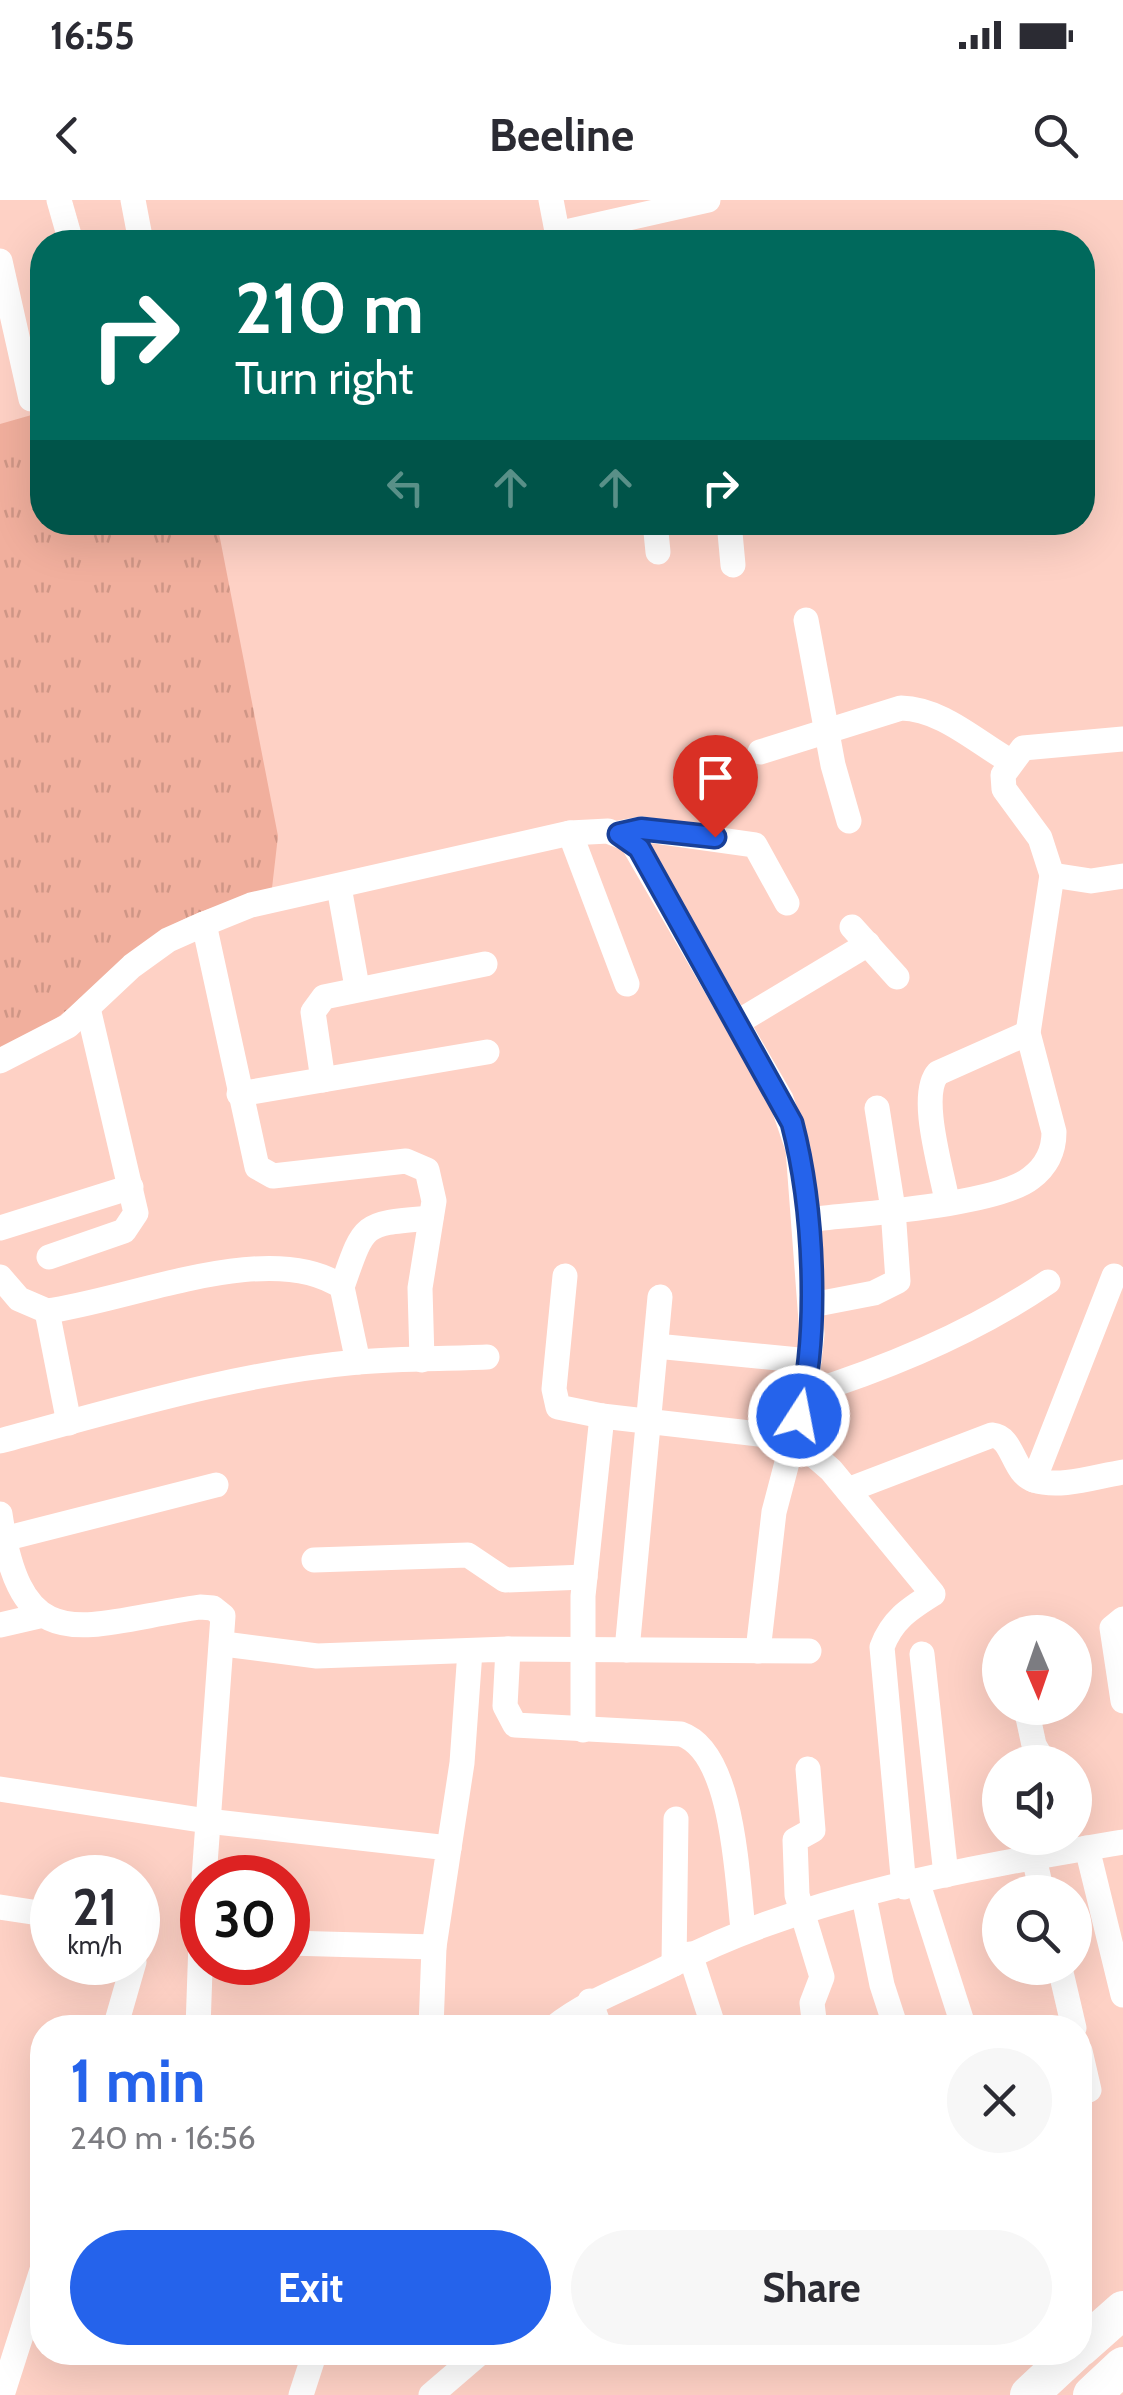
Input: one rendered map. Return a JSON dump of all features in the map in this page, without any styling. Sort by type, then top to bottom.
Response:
[{"type":"main road","points":[[1092,2338],[1123,2310]]},
{"type":"main road","points":[[1029,2395],[1062,2365]]},
{"type":"main road","points":[[1092,2395],[1123,2366]]},
{"type":"street","points":[[59,200],[68,230]]},
{"type":"street","points":[[133,200],[138,230]]},
{"type":"street","points":[[551,200],[557,230]]},
{"type":"street","points":[[590,230],[708,200]]},
{"type":"street","points":[[0,262],[30,395]]},
{"type":"street","points":[[656,535],[658,552]]},
{"type":"street","points":[[730,535],[733,565]]},
{"type":"street","points":[[806,620],[826,732],[849,821]]},
{"type":"street","points":[[760,752],[901,708],[916,708],[935,713],[1010,761]]},
{"type":"street","points":[[805,1220],[1011,1190],[1031,1179],[1054,1147],[1028,1033],[1052,875],[1040,838],[1004,789],[1003,775],[1023,748],[1123,739]]},
{"type":"street","points":[[0,1061],[34,1046],[88,1008],[132,966],[168,940],[204,924],[251,906],[570,833],[619,834],[641,829],[755,845],[788,902]]},
{"type":"street","points":[[570,833],[628,984]]},
{"type":"street","points":[[619,834],[639,848],[792,1123],[812,1305],[809,1361],[774,1512],[758,1651]]},
{"type":"street","points":[[1052,875],[1091,882],[1123,876]]},
{"type":"street","points":[[339,886],[358,987]]},
{"type":"street","points":[[204,924],[252,1159],[264,1173],[274,1176],[418,1163],[427,1170],[434,1190],[420,1288],[422,1360]]},
{"type":"street","points":[[738,1022],[860,936],[898,978]]},
{"type":"street","points":[[323,1080],[316,1004],[358,987],[484,964]]},
{"type":"street","points":[[50,1257],[124,1231],[133,1224],[131,1187],[88,1008]]},
{"type":"street","points":[[947,1201],[929,1102],[930,1082],[938,1073],[1028,1033]]},
{"type":"street","points":[[239,1094],[487,1052]]},
{"type":"street","points":[[812,1305],[874,1293],[898,1280],[893,1209],[877,1108]]},
{"type":"street","points":[[0,1228],[131,1187]]},
{"type":"street","points":[[358,1362],[342,1287],[361,1234],[381,1222],[432,1218]]},
{"type":"street","points":[[0,1277],[20,1299],[47,1310],[258,1267],[305,1269],[342,1287]]},
{"type":"street","points":[[565,1276],[554,1399],[563,1410],[794,1438],[816,1454],[933,1594],[903,1612],[889,1628],[882,1647],[910,1884],[959,2015]]},
{"type":"street","points":[[1034,1480],[1114,1276]]},
{"type":"street","points":[[804,1394],[866,1374],[1002,1311],[1048,1282]]},
{"type":"street","points":[[628,1650],[660,1297]]},
{"type":"street","points":[[47,1310],[69,1423]]},
{"type":"street","points":[[656,1346],[809,1361]]},
{"type":"street","points":[[0,1442],[244,1380],[358,1362],[488,1358]]},
{"type":"street","points":[[583,1730],[581,1650],[585,1577],[602,1416]]},
{"type":"street","points":[[848,1490],[992,1435],[1004,1439],[1024,1474],[1034,1480],[1064,1481],[1123,1472]]},
{"type":"street","points":[[205,1855],[224,1644],[223,1616],[213,1608],[57,1624],[39,1616],[19,1590],[2,1527],[216,1485]]},
{"type":"street","points":[[314,1560],[468,1554],[504,1580],[585,1577]]},
{"type":"street","points":[[0,1624],[39,1616]]},
{"type":"street","points":[[1123,1619],[1112,1628],[1123,1701]]},
{"type":"street","points":[[224,1644],[317,1656],[508,1649],[808,1651]]},
{"type":"street","points":[[508,1649],[505,1706],[515,1725],[681,1734],[696,1739],[707,1752],[731,1829],[743,1929]]},
{"type":"street","points":[[431,2015],[434,1947],[462,1763],[470,1652]]},
{"type":"street","points":[[922,1654],[946,1875]]},
{"type":"street","points":[[808,1769],[812,1830],[795,1840],[793,1862],[797,1895],[822,1977],[812,2004],[813,2015]]},
{"type":"street","points":[[0,1789],[207,1821],[448,1848]]},
{"type":"street","points":[[676,1819],[682,1959],[708,2015]]},
{"type":"street","points":[[1092,1844],[1123,1842]]},
{"type":"street","points":[[571,2015],[590,2001],[743,1929],[946,1875],[1045,1855]]},
{"type":"street","points":[[1083,1855],[1123,1995]]},
{"type":"street","points":[[1034,1858],[1038,1875]]},
{"type":"street","points":[[864,1897],[892,2015]]},
{"type":"street","points":[[0,1908],[30,1912]]},
{"type":"street","points":[[310,1944],[434,1947]]},
{"type":"street","points":[[119,2015],[127,1985]]},
{"type":"street","points":[[199,2015],[200,1985]]},
{"type":"street","points":[[1064,1985],[1071,2015]]},
{"type":"street","points":[[590,2001],[595,2015]]},
{"type":"street","points":[[2,2395],[11,2337],[30,2296]]},
{"type":"street","points":[[301,2395],[311,2365]]},
{"type":"street","points":[[431,2395],[466,2365]]},
{"type":"green space","points":[[30,415],[30,535],[219,535],[278,836],[272,888],[202,912],[163,931],[61,1015],[19,1042],[0,1049],[0,424]]},
{"type":"route","points":[[715,837],[641,829],[619,834],[639,848],[792,1123],[812,1290],[812,1334],[799,1416]]}]
